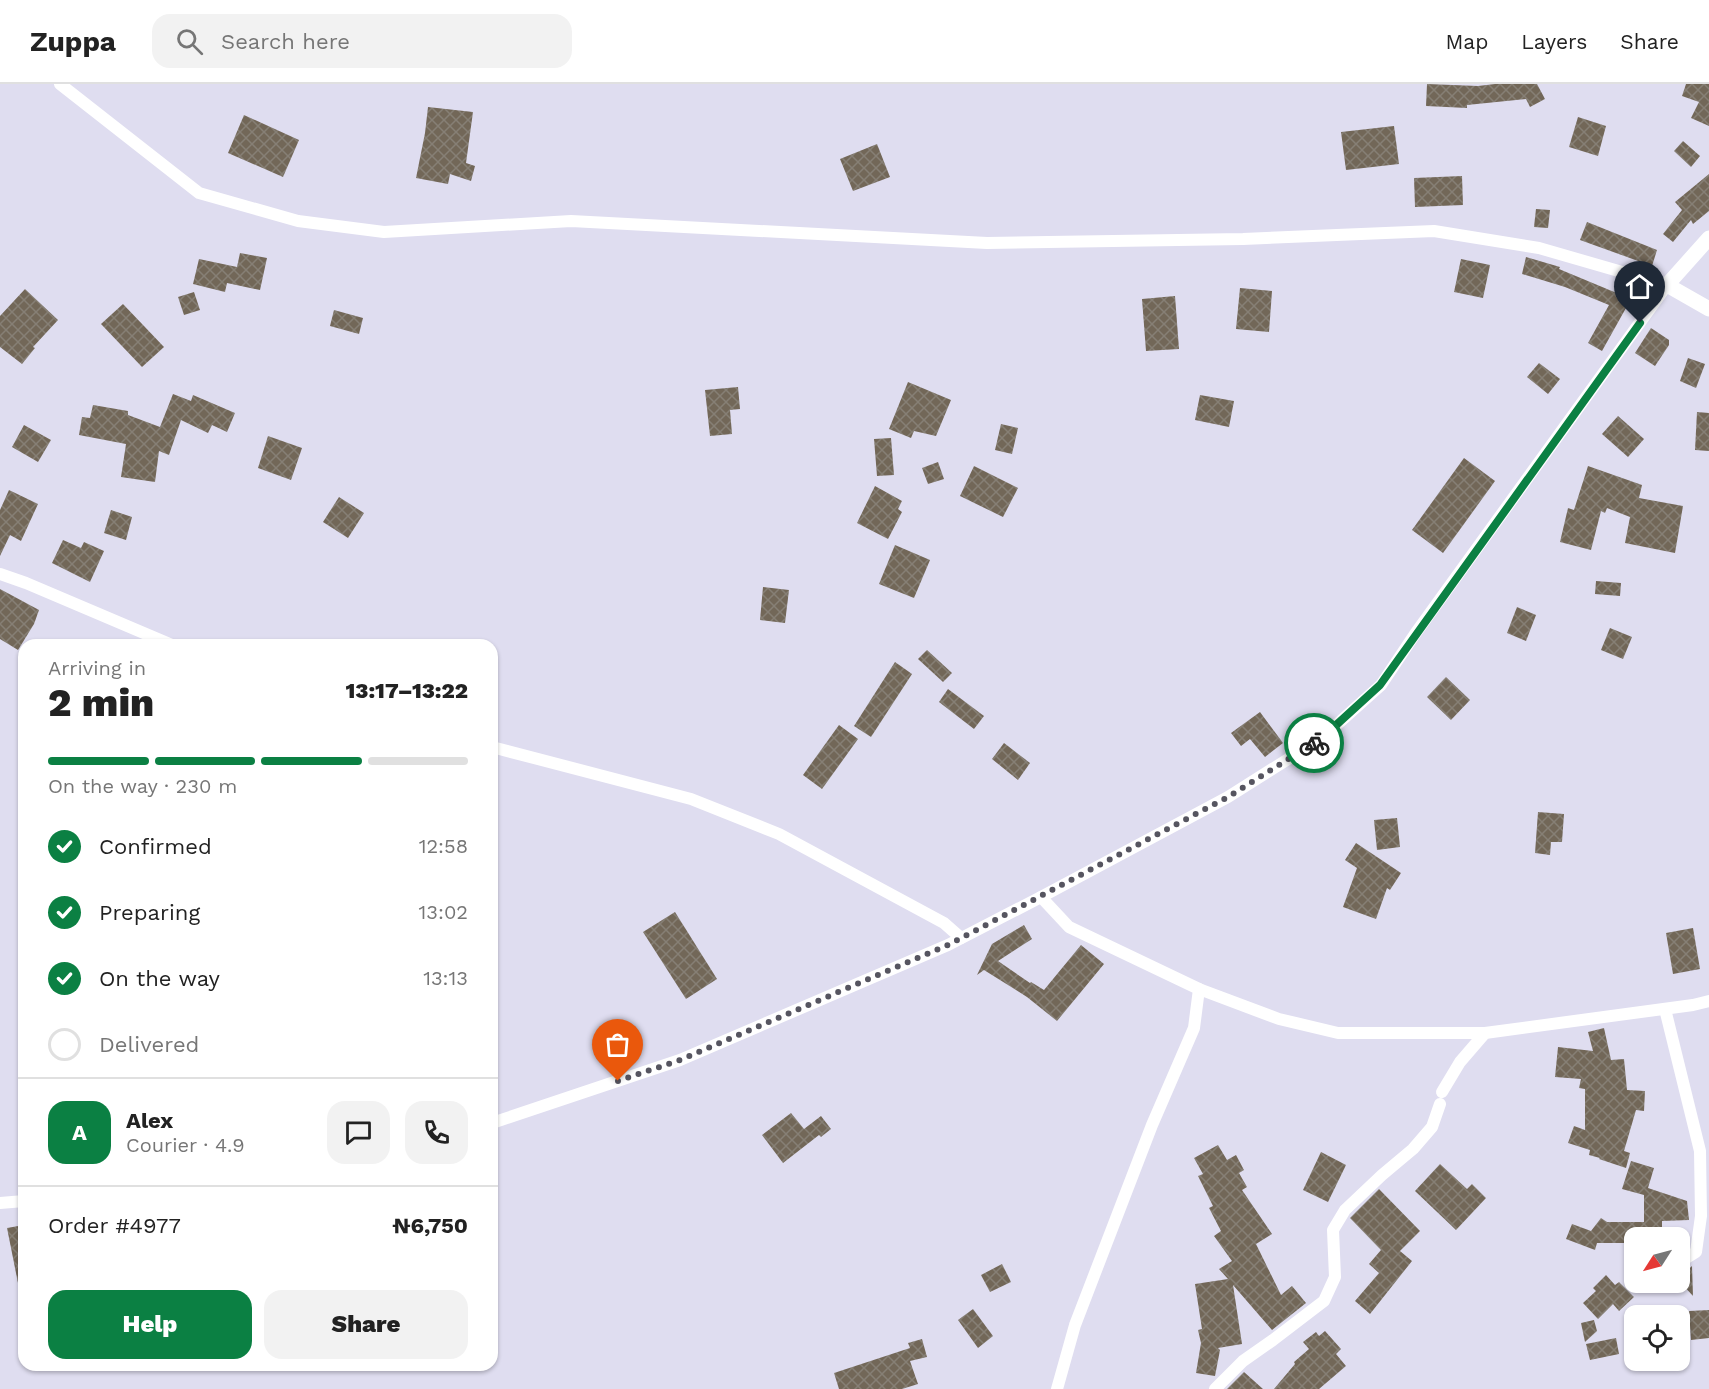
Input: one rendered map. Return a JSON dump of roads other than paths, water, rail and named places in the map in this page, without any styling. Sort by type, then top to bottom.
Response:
[{"type":"street","points":[[60,84],[199,193],[298,221],[384,232],[571,221],[987,243],[1243,238],[1434,231],[1539,248],[1667,285],[1709,309]]},
{"type":"street","points":[[498,1121],[680,1060],[961,938],[1228,797],[1323,737],[1380,685],[1667,285],[1709,238]]},
{"type":"street","points":[[0,574],[158,639]]},
{"type":"street","points":[[498,749],[691,799],[778,834],[944,923],[961,938]]},
{"type":"street","points":[[1041,897],[1069,927],[1199,989],[1279,1019],[1338,1033],[1485,1034],[1709,1001]]},
{"type":"street","points":[[1057,1389],[1079,1314],[1152,1125],[1194,1028],[1199,989]]},
{"type":"street","points":[[1665,1009],[1700,1151],[1701,1216],[1696,1252],[1690,1256]]},
{"type":"street","points":[[1215,1389],[1243,1360],[1324,1301],[1335,1277],[1333,1230],[1345,1210],[1413,1149],[1432,1127],[1441,1098],[1460,1062],[1485,1034]]},
{"type":"street","points":[[0,1203],[18,1202]]}]
